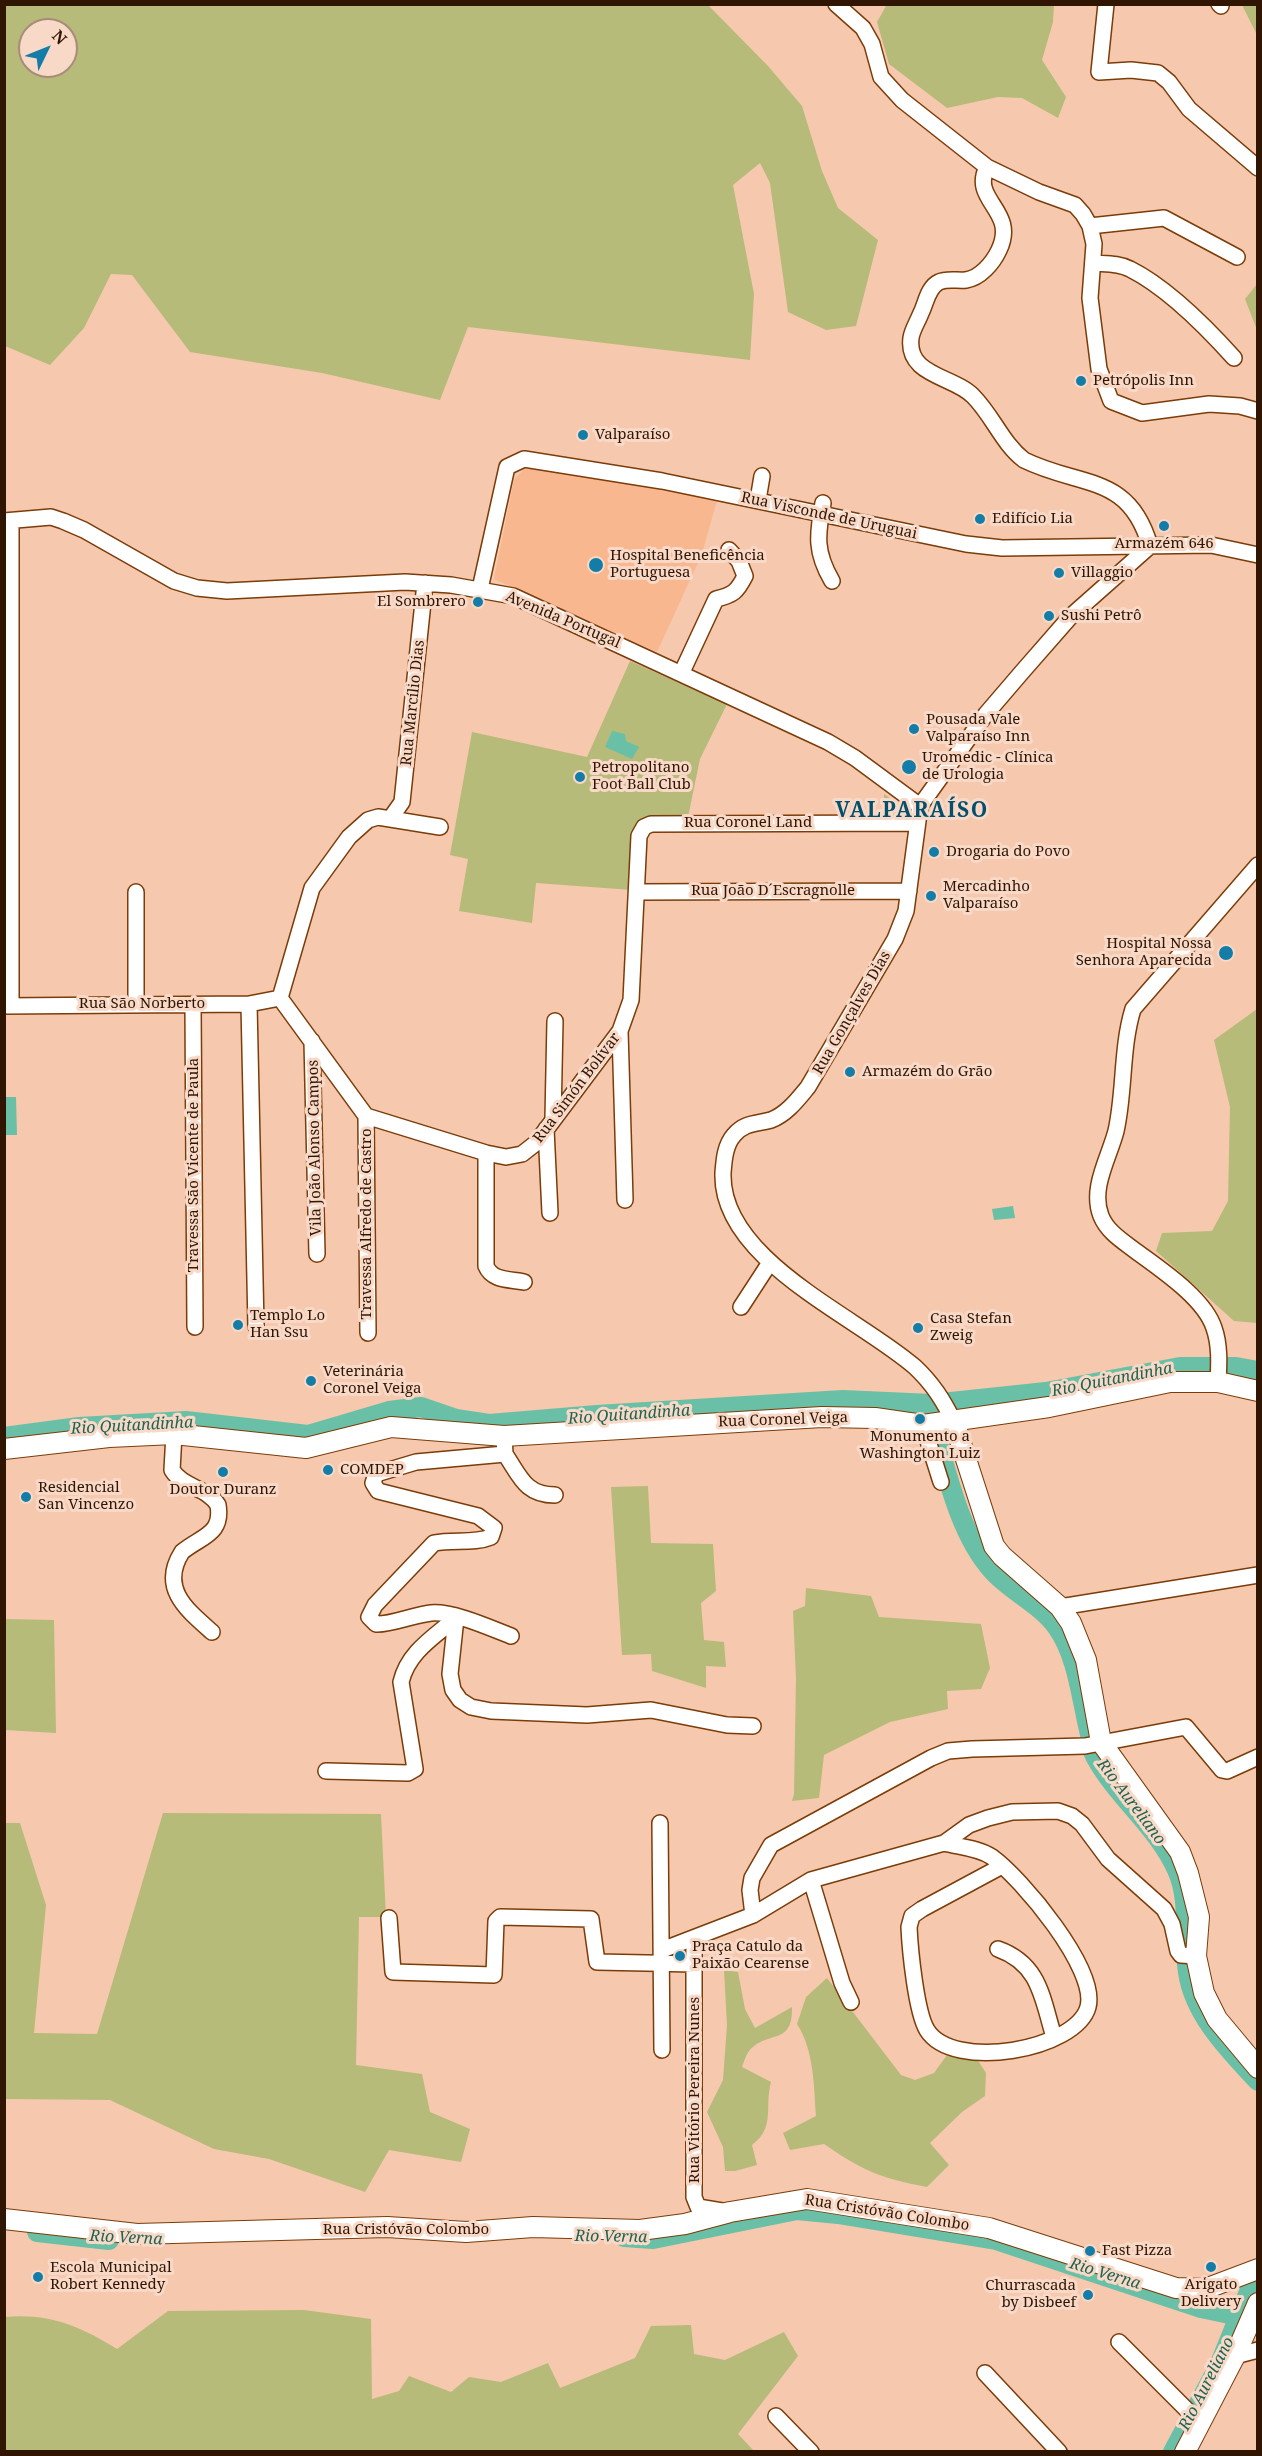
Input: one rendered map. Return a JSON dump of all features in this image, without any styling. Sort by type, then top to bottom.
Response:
[{"type":"main road","name":"Rua Coronel Veiga","points":[[4,1449],[109,1437],[174,1434],[306,1448],[391,1427],[504,1445],[822,1417],[875,1418],[923,1425],[1049,1407],[1170,1382],[1218,1382],[1257,1391]]},
{"type":"main road","points":[[954,1422],[994,1546],[1002,1556],[1059,1607],[1071,1623],[1086,1660],[1093,1744],[1180,1852],[1196,1895],[1199,1917],[1189,1955],[1204,1993],[1218,2019],[1257,2068]]},
{"type":"main road","name":"Rua Cristóvão Colombo","points":[[4,2219],[137,2234],[387,2227],[469,2232],[533,2227],[640,2230],[685,2224],[730,2212],[807,2199],[988,2228],[1155,2282],[1192,2290],[1220,2284],[1257,2269]]},
{"type":"main road","points":[[1185,2451],[1235,2356],[1257,2303]]},
{"type":"street","points":[[836,4],[863,28],[872,44],[881,77],[888,87],[987,166],[1039,192],[1075,205],[1090,226],[1093,263],[1090,298],[1100,369],[1111,401],[1142,413],[1209,404],[1240,406],[1257,411]]},
{"type":"street","points":[[1106,4],[1099,72],[1131,70],[1158,73],[1169,82],[1189,109],[1257,168]]},
{"type":"street","points":[[987,166],[982,176],[982,186],[1003,221],[1005,235],[998,253],[979,276],[966,280],[939,281],[931,289],[911,337],[912,352],[917,363],[932,375],[951,381],[973,395],[987,411],[1011,450],[1024,460],[1124,498],[1141,520],[1150,546]]},
{"type":"street","points":[[1090,226],[1164,218],[1238,256]]},
{"type":"street","points":[[1093,263],[1115,264],[1130,269],[1176,302],[1234,358]]},
{"type":"street","name":"Rua Visconde de Uruguai","points":[[480,589],[507,467],[524,459],[563,464],[758,500],[822,508],[940,540],[985,546],[1211,545],[1257,555]]},
{"type":"street","points":[[758,500],[762,476]]},
{"type":"street","points":[[822,508],[818,537],[819,556],[832,581]]},
{"type":"street","name":"Avenida Portugal","points":[[8,521],[51,518],[63,521],[84,530],[174,581],[197,588],[227,591],[370,583],[425,583],[480,589],[513,596],[682,672],[828,742],[855,758],[920,806]]},
{"type":"street","points":[[8,521],[8,1005]]},
{"type":"street","name":"Rua Gonçalves Dias","points":[[954,1422],[940,1393],[893,1349],[769,1264],[746,1238],[732,1213],[723,1185],[726,1149],[734,1135],[745,1125],[773,1119],[792,1107],[814,1079],[895,939],[906,911],[920,806],[986,714],[1071,616],[1150,546]]},
{"type":"street","points":[[682,672],[716,599],[730,597],[737,591],[745,576],[739,561],[729,550]]},
{"type":"street","name":"Rua Marcílio Dias","points":[[390,819],[402,802],[425,583]]},
{"type":"street","points":[[366,1116],[280,998],[306,904],[319,876],[349,837],[368,820],[378,817],[440,827]]},
{"type":"street","name":"Rua Coronel Land","points":[[651,824],[917,823]]},
{"type":"street","name":"Rua Simón Bolívar","points":[[366,1116],[506,1157],[522,1154],[536,1143],[620,1031],[632,1000],[639,836],[644,827],[651,824]]},
{"type":"street","points":[[1218,1382],[1219,1357],[1214,1327],[1205,1312],[1168,1276],[1113,1234],[1101,1217],[1100,1184],[1123,1097],[1129,1024],[1133,1009],[1257,865]]},
{"type":"street","name":"Rua João D´Escragnolle","points":[[637,892],[909,891]]},
{"type":"street","points":[[136,892],[136,1005]]},
{"type":"street","name":"Rua São Norberto","points":[[8,1005],[249,1004],[280,998]]},
{"type":"street","name":"Travessa São Vicente de Paula","points":[[193,1004],[195,1327]]},
{"type":"street","points":[[249,1004],[256,1326]]},
{"type":"street","points":[[550,1213],[550,1123],[555,1021]]},
{"type":"street","points":[[620,1031],[625,1200]]},
{"type":"street","name":"Vila João Alonso Campos","points":[[312,1041],[318,1254]]},
{"type":"street","name":"Travessa Alfredo de Castro","points":[[366,1116],[368,1333]]},
{"type":"street","points":[[486,1153],[486,1266],[489,1274],[496,1277],[524,1282]]},
{"type":"street","points":[[741,1306],[769,1264]]},
{"type":"street","points":[[923,1425],[940,1482]]},
{"type":"street","points":[[174,1434],[172,1470],[184,1483],[206,1492],[218,1506],[219,1522],[213,1533],[183,1552],[174,1579],[180,1601],[212,1632]]},
{"type":"street","points":[[512,1636],[435,1613],[408,1616],[383,1625],[376,1624],[369,1617],[375,1605],[414,1562],[435,1543],[448,1540],[484,1540],[491,1537],[494,1528],[478,1516],[378,1491],[373,1483],[374,1478],[382,1472],[416,1462],[504,1445],[530,1490],[539,1495],[555,1495]]},
{"type":"street","points":[[1059,1607],[1257,1575]]},
{"type":"street","points":[[456,1618],[450,1674],[453,1690],[460,1700],[471,1707],[491,1711],[587,1715],[651,1710],[690,1715],[727,1725],[753,1726]]},
{"type":"street","points":[[326,1771],[408,1773],[416,1769],[401,1682],[404,1670],[413,1655],[456,1618]]},
{"type":"street","points":[[753,1915],[750,1890],[752,1878],[771,1845],[948,1751],[1093,1744],[1186,1727],[1222,1770],[1227,1772],[1257,1757]]},
{"type":"street","points":[[662,1957],[694,1939],[753,1915],[811,1880],[944,1843],[969,1825],[1001,1814],[1058,1811],[1072,1816],[1082,1824],[1108,1859],[1164,1909],[1172,1924],[1178,1951],[1189,1955]]},
{"type":"street","points":[[660,1823],[662,2050]]},
{"type":"street","points":[[944,1843],[981,1851],[1002,1866],[1069,1943],[1086,1988],[1088,2005],[1082,2018],[1054,2037],[1009,2053],[961,2051],[943,2045],[928,2031],[921,2016],[909,1935],[912,1916],[1002,1866]]},
{"type":"street","points":[[811,1880],[842,1983],[851,2002]]},
{"type":"street","points":[[389,1918],[393,1972],[494,1975],[496,1921],[500,1917],[588,1918],[592,1922],[597,1962],[662,1957],[695,1964]]},
{"type":"street","name":"Rua Vitório Pereira Nunes","points":[[694,1939],[695,2202],[703,2210],[730,2212]]},
{"type":"street","points":[[998,1949],[1013,1954],[1029,1968],[1039,1986],[1054,2037]]},
{"type":"street","points":[[1119,2342],[1200,2423]]},
{"type":"street","points":[[1235,2356],[1257,2350]]},
{"type":"street","points":[[985,2373],[1059,2451]]},
{"type":"street","points":[[776,2415],[811,2451]]},
{"type":"shaded area","name":"Hospital Beneficência Portuguesa","points":[[532,467],[717,500],[702,554],[657,652],[494,579],[514,480],[524,469]]},
{"type":"green space","points":[[4,5],[708,5],[768,66],[802,106],[822,171],[838,208],[878,240],[856,326],[826,330],[788,312],[770,183],[760,163],[733,185],[754,294],[750,360],[468,327],[440,400],[322,373],[190,352],[132,275],[111,274],[84,328],[50,365],[5,346]]},
{"type":"green space","points":[[884,5],[1054,5],[1053,22],[1042,60],[1066,97],[1058,118],[1022,98],[998,97],[947,108],[889,64],[877,22],[886,6]]},
{"type":"green space","points":[[1242,5],[1257,5],[1257,35]]},
{"type":"green space","points":[[1257,284],[1257,330],[1245,299]]},
{"type":"green space","name":"Petropolitano Foot Ball Club","points":[[630,661],[727,704],[700,759],[688,817],[652,817],[632,890],[536,883],[532,923],[459,911],[468,859],[450,855],[472,732],[587,757]]},
{"type":"green space","points":[[884,794],[905,809],[906,815],[885,816]]},
{"type":"green space","points":[[1257,1009],[1257,1323],[1234,1321],[1156,1251],[1162,1233],[1212,1231],[1228,1201],[1230,1107],[1214,1040]]},
{"type":"green space","points":[[873,1405],[924,1406],[929,1422],[874,1414]]},
{"type":"green space","points":[[648,1486],[651,1543],[713,1544],[716,1591],[701,1603],[704,1640],[724,1642],[726,1667],[706,1666],[706,1688],[652,1671],[651,1654],[622,1655],[611,1487]]},
{"type":"green space","points":[[806,1588],[871,1596],[879,1617],[981,1624],[990,1668],[981,1689],[947,1691],[948,1709],[890,1722],[824,1755],[819,1798],[792,1801],[796,1678],[793,1611],[805,1606]]},
{"type":"green space","points":[[4,1619],[54,1620],[56,1733],[5,1730]]},
{"type":"green space","points":[[163,1813],[381,1814],[386,1917],[359,1917],[356,2065],[422,2074],[430,2112],[470,2129],[461,2162],[389,2150],[365,2192],[269,2159],[214,2149],[110,2100],[5,2099],[4,1823],[20,1823],[46,1905],[34,2033],[97,2034]]},
{"type":"green space","points":[[724,1970],[738,1972],[745,2009],[755,2028],[792,2007],[791,2019],[784,2032],[757,2044],[746,2056],[742,2067],[771,2082],[767,2124],[752,2145],[757,2165],[735,2171],[725,2171],[723,2147],[707,2112],[723,2080],[727,2025]]},
{"type":"green space","points":[[827,1978],[901,2075],[915,2080],[934,2073],[947,2055],[975,2056],[986,2073],[985,2096],[962,2112],[930,2143],[949,2165],[927,2187],[872,2172],[824,2144],[790,2150],[783,2133],[816,2116],[810,2057],[803,2034],[797,2024],[806,1997]]},
{"type":"green space","points":[[304,2310],[371,2319],[372,2399],[399,2391],[409,2376],[451,2392],[469,2377],[501,2382],[548,2363],[560,2388],[635,2358],[651,2326],[691,2325],[694,2354],[725,2360],[784,2332],[798,2356],[738,2434],[754,2451],[5,2451],[5,2317],[36,2317],[64,2323],[117,2349],[168,2311]]},
{"type":"water","points":[[612,731],[625,734],[626,741],[639,747],[632,759],[605,747]]},
{"type":"water","points":[[5,1097],[16,1097],[17,1135],[5,1135]]},
{"type":"water","points":[[1013,1206],[1015,1218],[994,1220],[992,1209]]},
{"type":"waterway","name":"Rio Quitandinha","points":[[4,1437],[79,1427],[186,1421],[308,1435],[389,1411],[421,1407],[456,1419],[489,1424],[843,1400],[932,1404],[1046,1392],[1180,1367],[1236,1367],[1258,1371]]},
{"type":"waterway","name":"Rio Aureliano","points":[[928,1408],[952,1493],[969,1535],[980,1554],[999,1578],[1034,1604],[1050,1619],[1064,1638],[1078,1676],[1095,1756],[1114,1785],[1149,1826],[1169,1854],[1182,1882],[1186,1959],[1192,1988],[1198,2003],[1215,2031],[1258,2081]]},
{"type":"waterway","name":"Rio Verna","points":[[624,2237],[653,2239],[797,2210],[838,2214],[996,2240],[1201,2308],[1239,2316]]},
{"type":"waterway","name":"Rio Verna","points":[[37,2232],[109,2240]]},
{"type":"waterway","name":"Rio Aureliano","points":[[1173,2452],[1219,2366],[1253,2282]]},
{"type":"place","name":"Petrópolis Inn","points":[[1081,381]]},
{"type":"place","name":"Valparaíso","points":[[583,435]]},
{"type":"place","name":"Edifício Lia","points":[[980,519]]},
{"type":"place","name":"Armazém 646","points":[[1164,526]]},
{"type":"place","name":"Hospital Beneficência Portuguesa","points":[[596,565]]},
{"type":"place","name":"Villaggio","points":[[1059,573]]},
{"type":"place","name":"El Sombrero","points":[[478,602]]},
{"type":"place","name":"Sushi Petrô","points":[[1049,616]]},
{"type":"place","name":"Pousada Vale Valparaíso Inn","points":[[914,729]]},
{"type":"place","name":"Uromedic - Clínica de Urologia","points":[[909,767]]},
{"type":"place","name":"Petropolitano Foot Ball Club","points":[[580,777]]},
{"type":"place","name":"Drogaria do Povo","points":[[934,852]]},
{"type":"place","name":"Mercadinho Valparaíso","points":[[931,896]]},
{"type":"place","name":"Hospital Nossa Senhora Aparecida","points":[[1226,953]]},
{"type":"place","name":"Armazém do Grão","points":[[850,1072]]},
{"type":"place","name":"Templo Lo Han Ssu","points":[[238,1325]]},
{"type":"place","name":"Casa Stefan Zweig","points":[[918,1328]]},
{"type":"place","name":"Veterinária Coronel Veiga","points":[[311,1381]]},
{"type":"place","name":"Monumento a Washington Luiz","points":[[920,1419]]},
{"type":"place","name":"COMDEP","points":[[328,1470]]},
{"type":"place","name":"Doutor Duranz","points":[[223,1472]]},
{"type":"place","name":"Residencial San Vincenzo","points":[[26,1497]]},
{"type":"place","name":"Praça Catulo da Paixão Cearense","points":[[680,1956]]},
{"type":"place","name":"Fast Pizza","points":[[1090,2251]]},
{"type":"place","name":"Arigato Delivery","points":[[1211,2267]]},
{"type":"place","name":"Escola Municipal Robert Kennedy","points":[[38,2277]]},
{"type":"place","name":"Churrascada by Disbeef","points":[[1088,2295]]},
{"type":"district","name":"VALPARAÍSO","points":[[912,811]]}]
